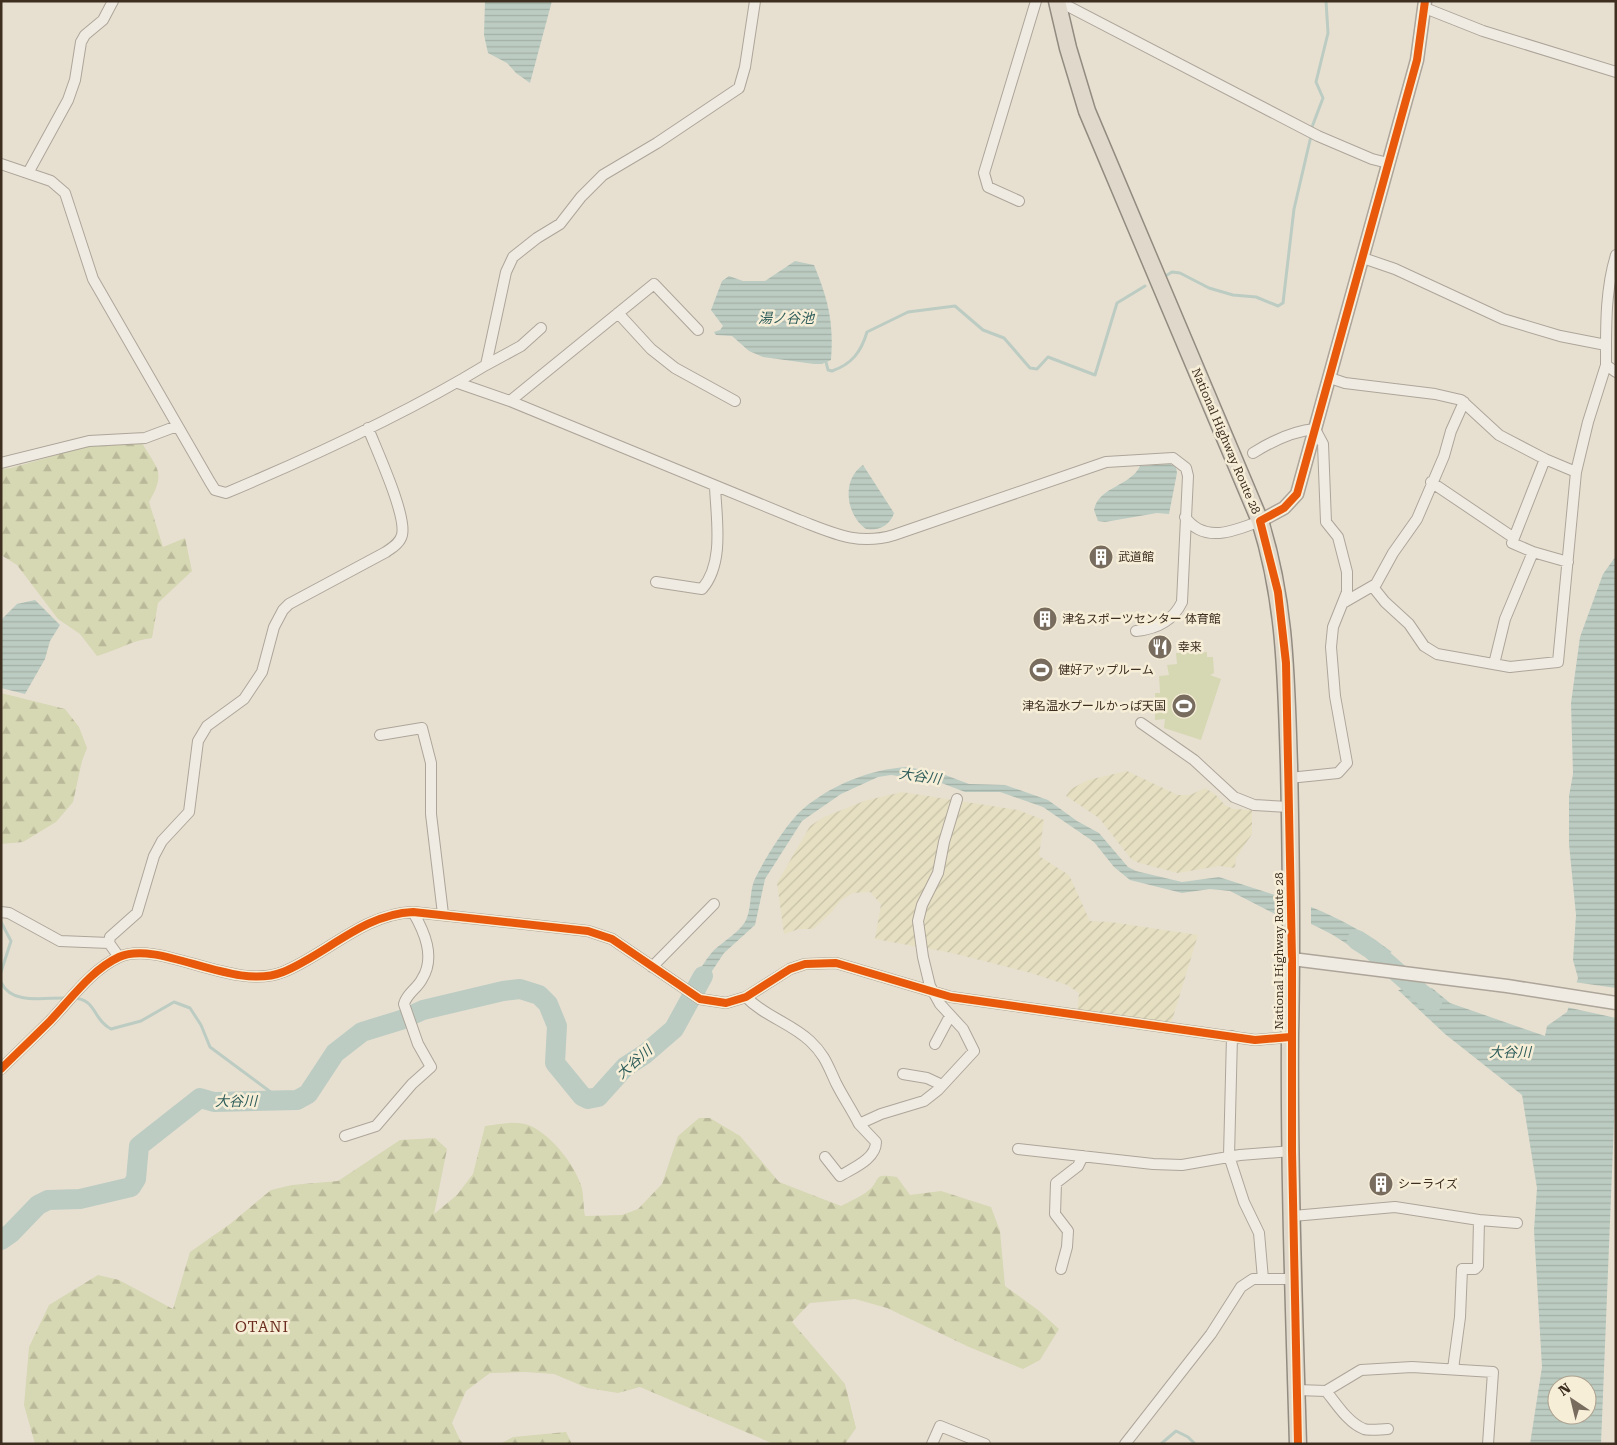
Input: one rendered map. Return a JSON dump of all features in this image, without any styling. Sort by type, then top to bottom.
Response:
[{"type":"highway","name":"National Highway Route 28","points":[[1057,1],[1073,67],[1090,119],[1260,521],[1278,592],[1283,626],[1289,778],[1292,959],[1290,1037],[1298,1444]]},
{"type":"street","points":[[28,174],[68,100],[75,80],[80,42],[85,35],[104,20],[113,1]]},
{"type":"street","points":[[486,365],[506,272],[513,258],[537,238],[560,224],[581,197],[603,175],[657,143],[739,88],[755,1]]},
{"type":"street","points":[[1019,201],[988,188],[984,172],[1036,1]]},
{"type":"street","points":[[1057,1],[1318,136],[1372,159],[1388,163]]},
{"type":"street","points":[[1184,517],[1200,530],[1218,534],[1236,531],[1284,508],[1295,497],[1316,429],[1417,60],[1425,5],[1483,30],[1616,72]]},
{"type":"street","points":[[1,164],[51,181],[65,193],[93,279],[210,482],[215,490],[221,493],[226,493],[281,469],[458,383],[521,346],[541,328]]},
{"type":"street","points":[[1373,587],[1390,608],[1409,624],[1424,646],[1430,651],[1510,667],[1558,662],[1576,472],[1588,422],[1606,365],[1610,277],[1616,255]]},
{"type":"street","points":[[1363,258],[1395,269],[1503,319],[1560,336],[1606,345]]},
{"type":"street","points":[[510,401],[654,284],[698,330]]},
{"type":"street","points":[[618,313],[651,349],[674,368],[735,402]]},
{"type":"street","points":[[1606,365],[1616,372]]},
{"type":"street","points":[[1330,378],[1345,383],[1435,394],[1464,402],[1499,435],[1545,459],[1576,472]]},
{"type":"street","points":[[458,383],[510,401],[823,529],[865,541],[894,536],[1106,462],[1167,458],[1178,461],[1186,468],[1188,476],[1184,517],[1182,602],[1178,612],[1171,619],[1149,630],[1136,631]]},
{"type":"street","points":[[1343,603],[1373,587],[1380,579],[1393,553],[1417,519],[1431,482],[1444,456],[1450,430],[1464,402]]},
{"type":"street","points":[[1,463],[89,440],[145,438],[177,426]]},
{"type":"street","points":[[109,943],[113,934],[137,913],[154,856],[162,841],[189,812],[198,741],[207,726],[244,699],[262,672],[274,627],[283,610],[386,552],[399,540],[402,527],[399,510],[368,428]]},
{"type":"street","points":[[1253,453],[1274,440],[1306,430],[1316,429]]},
{"type":"street","points":[[1289,778],[1338,773],[1347,763],[1335,696],[1331,647],[1333,627],[1347,592],[1347,572],[1338,537],[1326,522],[1324,453],[1321,436],[1316,429]]},
{"type":"street","points":[[1545,459],[1512,543],[1533,552],[1568,562]]},
{"type":"street","points":[[1431,482],[1514,538]]},
{"type":"street","points":[[656,582],[702,589],[709,580],[715,560],[716,486]]},
{"type":"street","points":[[1494,664],[1505,619],[1533,552]]},
{"type":"street","points":[[1141,722],[1194,760],[1234,797],[1254,805],[1289,807]]},
{"type":"street","points":[[380,735],[422,728],[431,763],[431,814],[443,914]]},
{"type":"street","points":[[859,1124],[881,1114],[924,1102],[974,1051],[967,1034],[940,1004],[933,991],[923,957],[918,921],[922,905],[938,873],[944,842],[957,799]]},
{"type":"street","points":[[652,967],[714,904]]},
{"type":"street","points":[[1,912],[9,913],[60,941],[109,943]]},
{"type":"street","points":[[345,1136],[376,1126],[412,1084],[431,1067],[404,1004],[406,998],[422,980],[426,968],[428,944],[426,934],[413,912]]},
{"type":"street","points":[[1,1069],[98,972],[119,958],[133,954],[154,955],[219,971],[260,976],[282,972],[375,920],[413,912],[443,914],[600,934],[612,940],[683,990],[700,999],[726,1003],[746,997],[790,969],[805,964],[821,962],[836,963],[951,997],[1255,1040],[1290,1037]]},
{"type":"street","points":[[109,943],[119,958]]},
{"type":"street","points":[[1292,959],[1515,987],[1616,1003]]},
{"type":"street","points":[[746,997],[753,1005],[794,1028],[820,1052],[830,1065],[836,1082],[859,1124],[876,1142],[874,1151],[869,1157],[840,1176],[825,1157]]},
{"type":"street","points":[[935,1044],[950,1016]]},
{"type":"street","points":[[1232,1036],[1229,1156],[1244,1202],[1259,1233],[1263,1279]]},
{"type":"street","points":[[903,1074],[927,1078],[942,1085]]},
{"type":"street","points":[[1018,1149],[1154,1164],[1182,1164],[1229,1156],[1292,1151]]},
{"type":"street","points":[[1060,1269],[1067,1247],[1068,1231],[1055,1214],[1056,1183],[1078,1166],[1083,1156]]},
{"type":"street","points":[[1293,1216],[1395,1207],[1479,1220],[1517,1223]]},
{"type":"street","points":[[1453,1369],[1460,1317],[1462,1269],[1475,1269],[1478,1266],[1479,1220]]},
{"type":"street","points":[[1125,1444],[1211,1334],[1241,1287],[1253,1280],[1294,1280]]},
{"type":"street","points":[[1296,1390],[1326,1391],[1361,1370],[1412,1367],[1493,1372],[1488,1444]]},
{"type":"street","points":[[1326,1391],[1347,1416],[1361,1427],[1365,1429],[1388,1429]]},
{"type":"street","points":[[932,1444],[940,1426],[985,1444]]},
{"type":"shaded area","points":[[1127,771],[1178,795],[1190,795],[1205,788],[1215,794],[1225,805],[1233,809],[1252,810],[1252,834],[1236,858],[1235,868],[1219,866],[1178,873],[1139,863],[1131,859],[1099,818],[1066,796],[1071,789],[1088,780]]},
{"type":"shaded area","points":[[902,792],[1018,810],[1044,820],[1039,856],[1069,875],[1090,921],[1111,922],[1198,935],[1170,1027],[1077,1013],[1079,993],[1067,985],[1031,973],[952,953],[875,939],[881,904],[870,892],[853,893],[840,901],[831,913],[813,929],[799,929],[784,934],[777,883],[810,826],[824,817],[864,801]]},
{"type":"green space","points":[[142,443],[158,471],[157,484],[149,502],[163,547],[185,538],[192,571],[158,603],[152,638],[138,641],[97,656],[80,634],[58,619],[17,565],[1,555],[1,469],[11,468],[92,445]]},
{"type":"green space","name":"津名温水プールかっぱ天国","points":[[1186,648],[1195,648],[1195,653],[1207,652],[1207,657],[1213,657],[1214,673],[1210,675],[1221,679],[1201,740],[1164,728],[1165,719],[1155,720],[1155,693],[1160,693],[1159,676],[1169,675],[1167,665],[1177,664],[1176,653],[1186,653]]},
{"type":"green space","points":[[1,693],[65,709],[79,727],[87,748],[82,761],[73,802],[56,822],[23,842],[1,844]]},
{"type":"green space","points":[[699,1118],[710,1118],[740,1136],[779,1182],[841,1206],[866,1192],[880,1176],[883,1176],[897,1177],[910,1195],[941,1191],[991,1207],[1000,1231],[1005,1286],[1038,1310],[1059,1329],[1040,1360],[1023,1369],[969,1347],[887,1308],[855,1299],[810,1303],[792,1322],[845,1384],[856,1428],[845,1444],[774,1444],[640,1387],[618,1393],[587,1388],[554,1374],[525,1372],[490,1373],[466,1391],[452,1423],[464,1444],[35,1444],[24,1405],[29,1347],[49,1305],[98,1275],[119,1280],[173,1309],[190,1252],[230,1224],[271,1190],[292,1185],[338,1181],[400,1140],[435,1138],[447,1149],[434,1214],[457,1195],[473,1174],[485,1126],[520,1123],[531,1126],[547,1137],[561,1151],[573,1168],[583,1192],[585,1216],[622,1215],[638,1209],[662,1184],[678,1136]]},
{"type":"green space","points":[[566,1432],[572,1444],[500,1444],[513,1437]]},
{"type":"water","points":[[485,1],[552,1],[530,83],[516,73],[507,63],[488,53],[484,35]]},
{"type":"water","name":"湯ノ谷池","points":[[795,261],[814,265],[819,277],[831,322],[831,360],[822,364],[814,364],[763,357],[749,351],[732,336],[716,335],[714,332],[720,330],[723,326],[711,310],[722,281],[729,276],[743,281],[765,281]]},
{"type":"water","points":[[1170,464],[1176,467],[1177,473],[1169,514],[1157,513],[1105,522],[1098,521],[1094,510],[1097,502],[1108,491],[1129,478],[1140,466]]},
{"type":"water","points":[[863,465],[894,513],[890,521],[883,527],[866,529],[859,523],[850,507],[849,488],[851,479]]},
{"type":"water","points":[[1616,556],[1616,1073],[1601,1444],[1530,1444],[1542,1367],[1534,1230],[1537,1188],[1522,1095],[1445,1034],[1398,990],[1413,985],[1432,988],[1450,1003],[1545,1036],[1547,1026],[1567,1012],[1578,978],[1573,960],[1576,915],[1569,844],[1569,796],[1573,774],[1571,703],[1580,637],[1603,574]]},
{"type":"water","points":[[35,600],[60,625],[50,641],[45,659],[25,694],[1,688],[1,620],[17,604]]},
{"type":"water","name":"大谷川","points":[[907,767],[940,773],[969,784],[1005,785],[1048,800],[1077,821],[1099,833],[1128,867],[1136,871],[1182,882],[1219,877],[1275,895],[1275,914],[1230,891],[1210,889],[1182,893],[1130,880],[1114,867],[1094,842],[1043,807],[1000,792],[965,792],[939,782],[891,775],[878,777],[841,794],[802,821],[765,879],[755,925],[724,953],[698,992],[689,988],[710,954],[739,930],[745,922],[749,912],[754,881],[776,843],[797,815],[814,800],[852,780],[879,771]]},
{"type":"water","points":[[1311,907],[1353,927],[1392,952],[1369,956],[1358,952],[1333,935],[1311,924]]},
{"type":"pier","points":[[1413,982],[1433,985],[1436,988],[1413,985],[1396,991],[1397,988]]},
{"type":"pier","points":[[1574,982],[1616,988],[1616,1018],[1566,1007]]},
{"type":"waterway","points":[[1312,127],[1323,98],[1316,82],[1328,33],[1326,1]]},
{"type":"waterway","points":[[1167,275],[1172,272],[1180,273],[1209,288],[1233,295],[1256,297],[1278,306],[1283,303],[1294,209],[1311,136]]},
{"type":"waterway","points":[[826,362],[828,370],[832,371],[845,365],[859,351],[867,332],[908,312],[955,306],[983,330],[1004,338],[1030,368],[1037,369],[1048,357],[1095,375],[1117,303],[1145,286]]},
{"type":"waterway","points":[[1,922],[11,941],[1,972]]},
{"type":"waterway","name":"大谷川","points":[[1357,940],[1371,949],[1432,1003]]},
{"type":"waterway","name":"大谷川","points":[[1,1240],[11,1233],[38,1205],[48,1200],[80,1199],[131,1187],[136,1179],[139,1146],[200,1098],[214,1102],[297,1100],[308,1094],[335,1053],[362,1032],[401,1020],[423,1010],[503,991],[520,989],[539,995],[548,1004],[557,1026],[555,1063],[582,1096],[588,1099],[598,1097],[625,1067],[645,1054],[674,1029],[703,976]]},
{"type":"waterway","points":[[1,982],[6,990],[21,997],[30,999],[67,998]]},
{"type":"waterway","points":[[73,998],[81,999],[91,1006],[100,1020],[111,1029],[141,1021],[174,1002],[190,1008],[201,1025],[210,1047],[280,1099]]},
{"type":"waterway","points":[[1161,1444],[1176,1431],[1188,1437],[1195,1444]]},
{"type":"cycle path","points":[[1298,1444],[1286,663],[1278,592],[1260,521],[1284,508],[1297,494],[1417,60],[1425,1]]},
{"type":"cycle path","points":[[1,1069],[50,1021],[90,977],[119,957],[136,953],[155,955],[242,976],[264,976],[283,972],[299,964],[361,927],[395,914],[413,912],[588,931],[612,939],[700,999],[726,1003],[746,997],[790,969],[805,964],[836,963],[951,997],[1255,1040],[1290,1037]]},
{"type":"place","name":"武道館","points":[[1101,557]]},
{"type":"place","name":"津名スポーツセンター 体育館","points":[[1045,619]]},
{"type":"place","name":"幸来","points":[[1160,647]]},
{"type":"place","name":"健好アップルーム","points":[[1041,670]]},
{"type":"place","name":"津名温水プールかっぱ天国","points":[[1184,706]]},
{"type":"place","name":"シーライズ","points":[[1381,1184]]},
{"type":"district","name":"OTANI","points":[[262,1327]]}]
